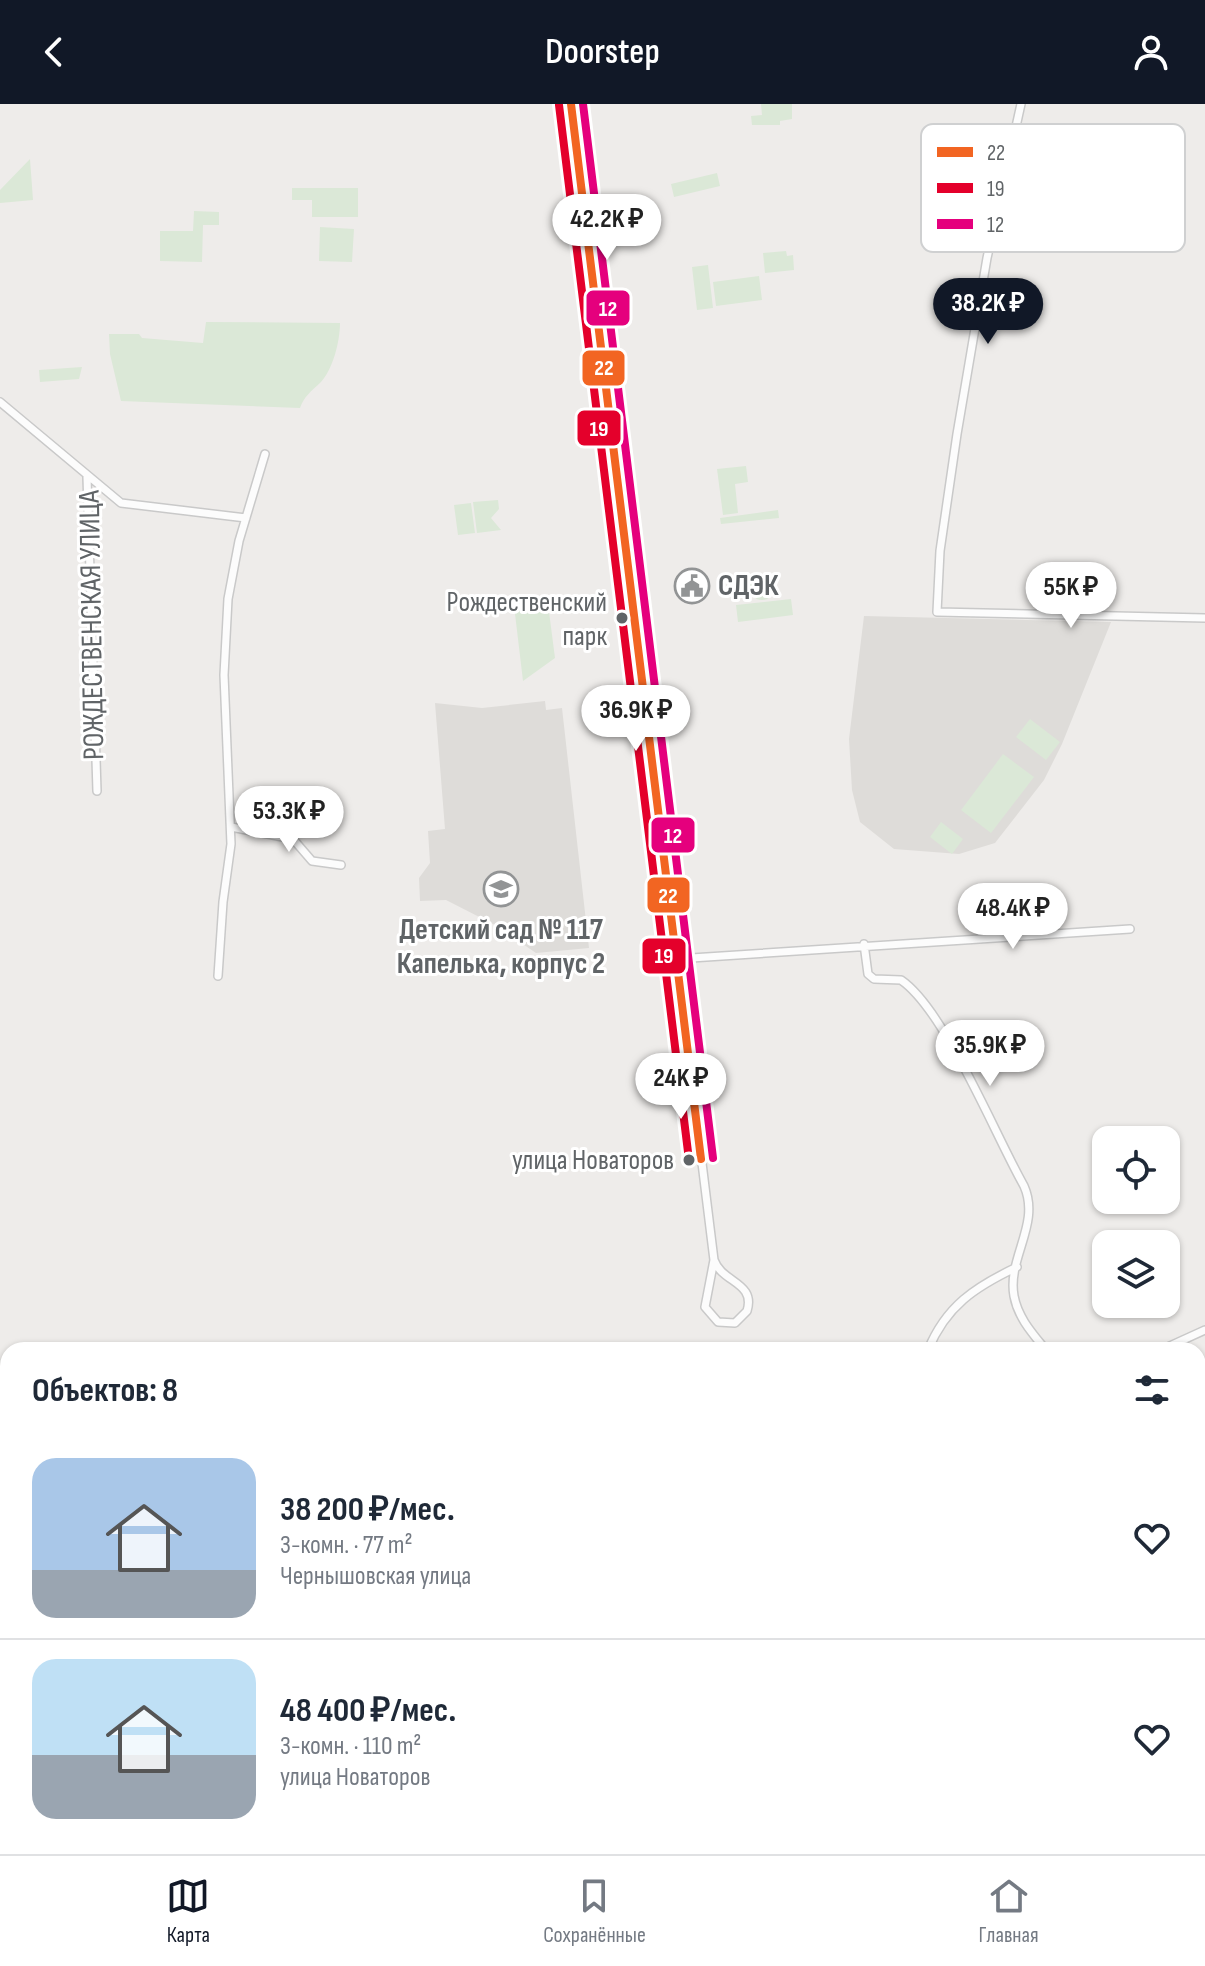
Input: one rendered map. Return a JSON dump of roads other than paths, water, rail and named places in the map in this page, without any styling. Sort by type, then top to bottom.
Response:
[{"type":"street","points":[[571,104],[714,1260],[719,1272],[741,1285],[748,1295],[747,1311],[731,1324],[714,1320],[705,1307],[714,1260]]},
{"type":"street","points":[[1017,124],[1021,104]]},
{"type":"street","points":[[988,252],[940,551],[937,612],[1205,618]]},
{"type":"street","points":[[0,402],[87,477]]},
{"type":"street","points":[[218,976],[231,827],[224,675],[230,587],[265,454]]},
{"type":"street","name":"РОЖДЕСТВЕНСКАЯ УЛИЦА","points":[[87,477],[121,503],[246,518]]},
{"type":"street","name":"РОЖДЕСТВЕНСКАЯ УЛИЦА","points":[[87,477],[97,791]]},
{"type":"street","points":[[231,827],[293,839],[312,861],[341,865]]},
{"type":"street","points":[[676,959],[864,944],[1130,929]]},
{"type":"street","points":[[864,944],[868,974],[874,979],[901,980],[924,1003],[952,1048],[1024,1186],[1031,1209],[1013,1285],[1018,1309],[1041,1342]]},
{"type":"street","points":[[932,1342],[941,1323],[967,1293],[1017,1267]]},
{"type":"street","points":[[1179,1342],[1205,1330]]},
{"type":"place","name":"СДЭК","points":[[692,586]]},
{"type":"place","name":"Рождественский парк","points":[[622,618]]},
{"type":"place","name":"Детский сад № 117 Капелька, корпус 2","points":[[501,889]]},
{"type":"place","name":"улица Новаторов","points":[[689,1160]]}]
